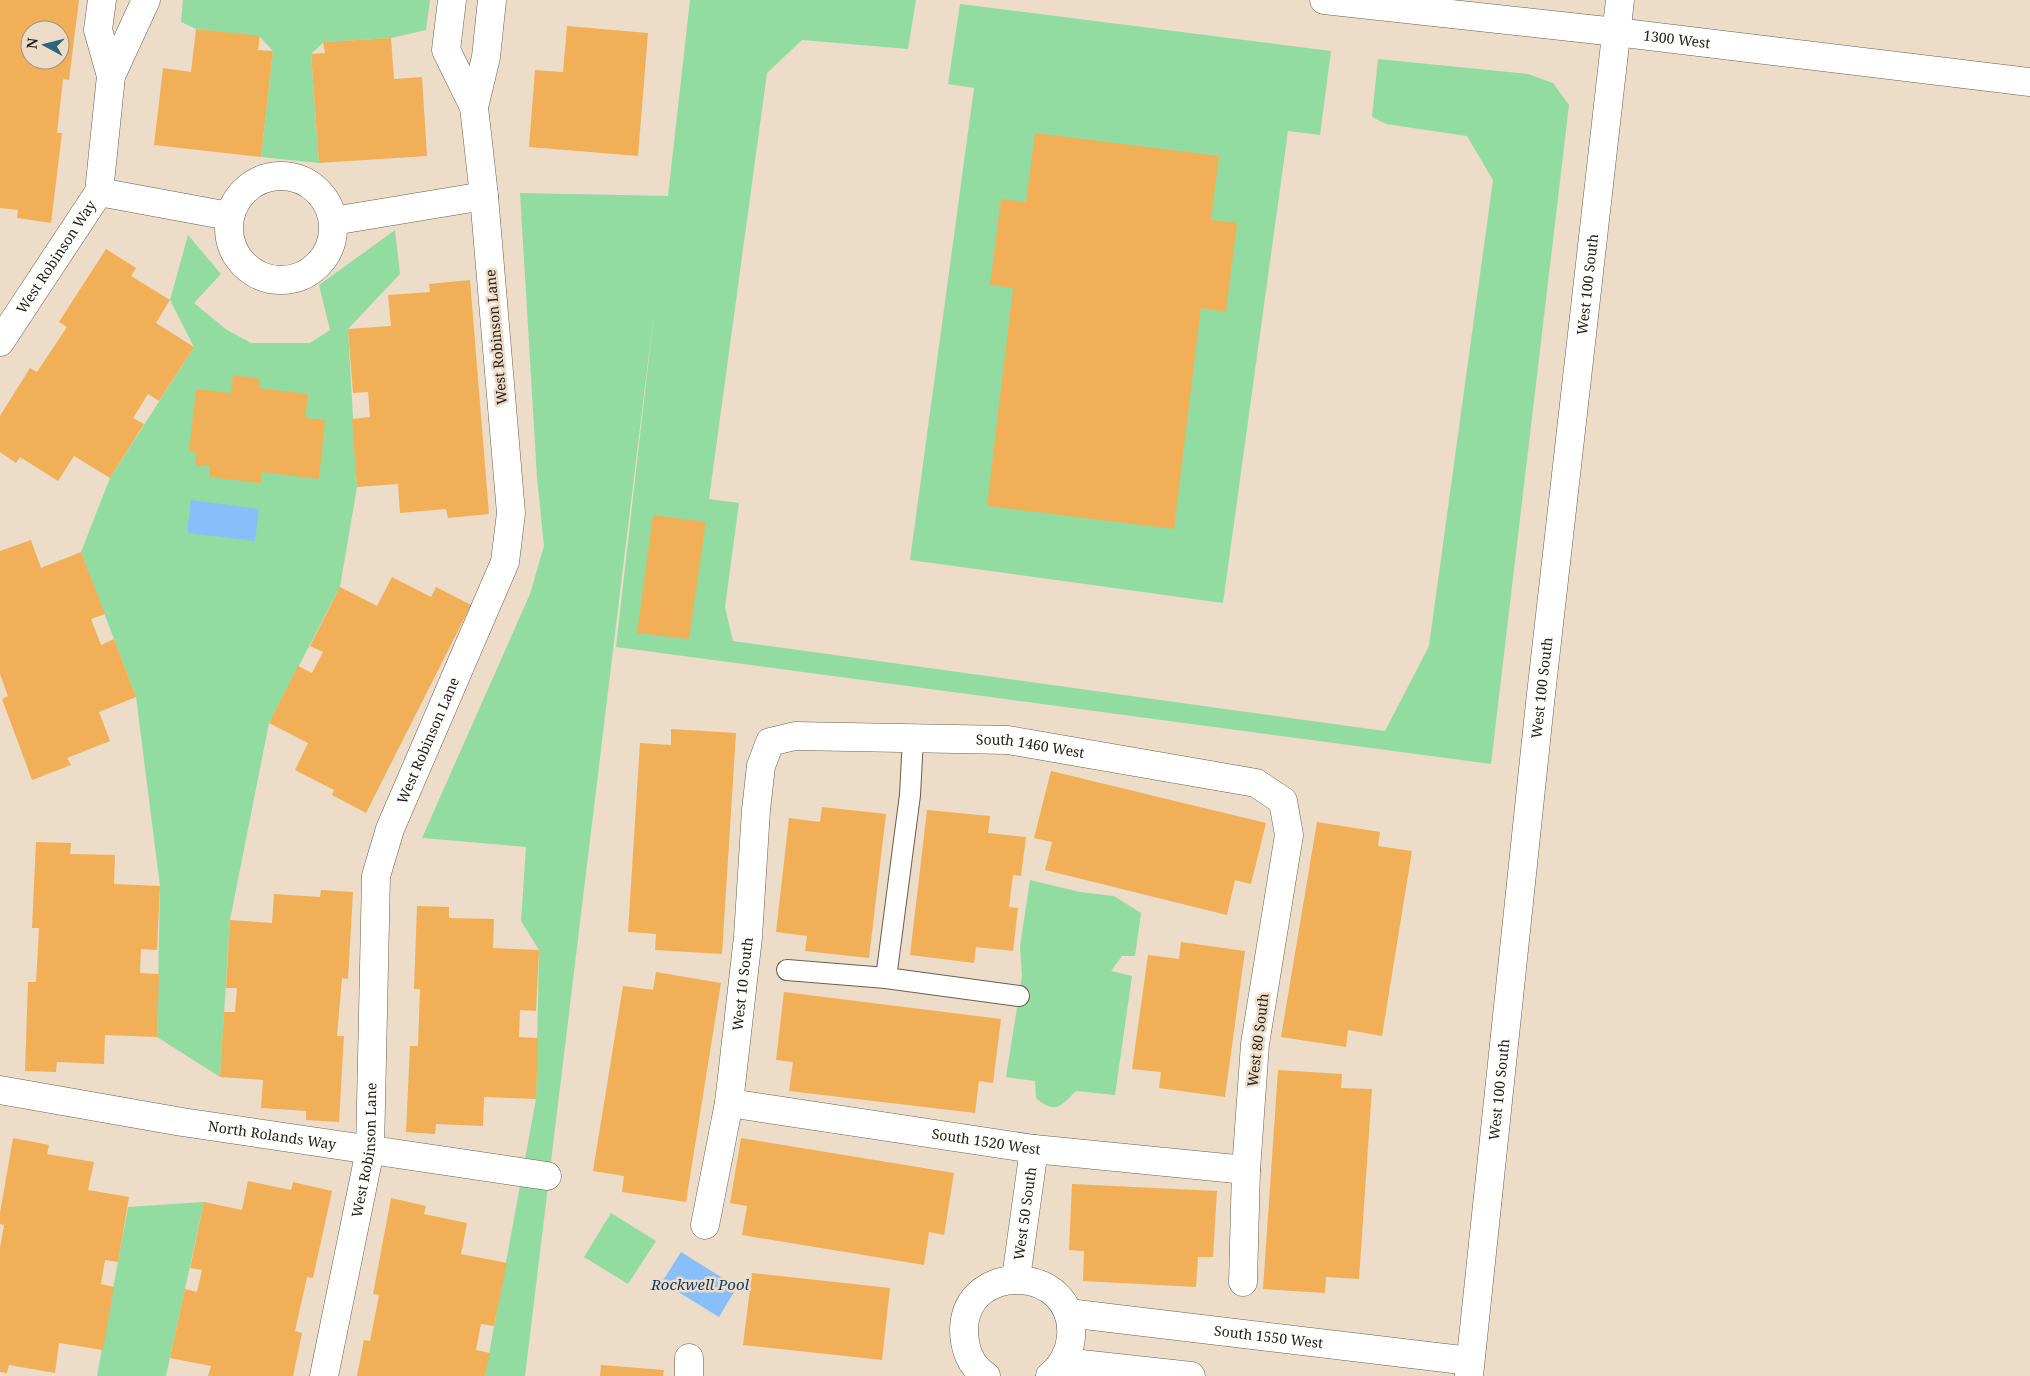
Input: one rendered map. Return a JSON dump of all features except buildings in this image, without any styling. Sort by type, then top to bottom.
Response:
[{"type":"street","points":[[102,0],[98,30],[111,76]]},
{"type":"street","points":[[111,76],[146,0]]},
{"type":"street","name":"West Robinson Lane","points":[[324,1376],[370,1150],[376,876],[390,828],[505,562],[510,523],[510,503],[484,196],[474,107],[446,50],[452,0]]},
{"type":"street","name":"West Robinson Lane","points":[[474,107],[486,57],[492,0]]},
{"type":"street","name":"1300 West","points":[[1324,0],[1616,32],[2030,82]]},
{"type":"street","name":"West 100 South","points":[[1470,1368],[1538,720],[1620,0]]},
{"type":"street","name":"West Robinson Way","points":[[0,342],[99,192],[111,76]]},
{"type":"street","points":[[280,175],[301,179],[317,189],[328,204],[334,221],[330,249],[319,264],[308,274],[290,280],[272,281],[251,272],[237,259],[228,235],[229,216],[235,203],[246,188],[262,179],[280,175]]},
{"type":"street","points":[[99,192],[229,216]]},
{"type":"street","points":[[334,221],[484,196]]},
{"type":"street","name":"South 1460 West","points":[[770,742],[795,736],[1008,740],[1256,783],[1283,801]]},
{"type":"street","name":"West 10 South","points":[[705,1225],[729,1103],[748,938],[756,810],[761,766],[770,742]]},
{"type":"street","name":"West 80 South","points":[[1242,1282],[1246,1170],[1255,1044],[1289,835],[1283,801]]},
{"type":"street","name":"North Rolands Way","points":[[0,1090],[182,1122],[547,1176]]},
{"type":"street","name":"South 1520 West","points":[[729,1103],[1034,1149],[1246,1170]]},
{"type":"street","name":"West 50 South","points":[[1016,1278],[1034,1149]]},
{"type":"street","points":[[986,1376],[970,1359],[964,1342],[964,1323],[971,1306],[982,1292],[998,1282],[1016,1278],[1032,1281],[1048,1288],[1060,1299],[1068,1313],[1071,1329],[1070,1346],[1056,1369],[1191,1376]]},
{"type":"street","name":"South 1550 West","points":[[1068,1313],[1470,1368]]},
{"type":"lane","points":[[886,978],[910,795],[914,738]]},
{"type":"lane","points":[[787,970],[886,978],[1019,996]]},
{"type":"green space","points":[[183,0],[430,0],[426,30],[391,38],[324,42],[311,54],[319,163],[261,157],[273,51],[260,37],[196,29],[181,22]]},
{"type":"green space","points":[[690,0],[916,0],[908,49],[802,40],[767,73],[709,499],[739,503],[725,607],[733,641],[1385,731],[1429,646],[1493,180],[1467,136],[1386,124],[1372,117],[1378,59],[1528,74],[1553,83],[1569,105],[1491,764],[616,647],[655,304],[525,1376],[485,1376],[536,1099],[539,950],[521,921],[526,847],[422,838],[530,594],[544,546],[537,477],[520,193],[668,196]]},
{"type":"green space","points":[[960,4],[1331,51],[1320,135],[1288,131],[1223,603],[910,560],[974,88],[948,84]]},
{"type":"green space","points":[[395,230],[400,274],[348,329],[357,487],[340,587],[269,723],[230,920],[220,1077],[157,1037],[160,886],[136,697],[81,552],[110,478],[194,347],[170,300],[188,235],[221,274],[194,303],[227,330],[251,343],[310,343],[330,330],[319,285]]},
{"type":"green space","points":[[1030,880],[1080,892],[1114,896],[1141,913],[1135,956],[1122,956],[1111,971],[1132,976],[1115,1095],[1076,1091],[1062,1104],[1053,1107],[1036,1098],[1035,1081],[1006,1077],[1022,976],[1020,946]]},
{"type":"green space","points":[[204,1202],[166,1376],[97,1376],[128,1207]]},
{"type":"green space","points":[[611,1213],[656,1241],[628,1284],[584,1257]]},
{"type":"water","points":[[191,500],[259,509],[255,541],[187,533]]},
{"type":"water","name":"Rockwell Pool","points":[[681,1252],[737,1287],[719,1317],[662,1282]]}]
